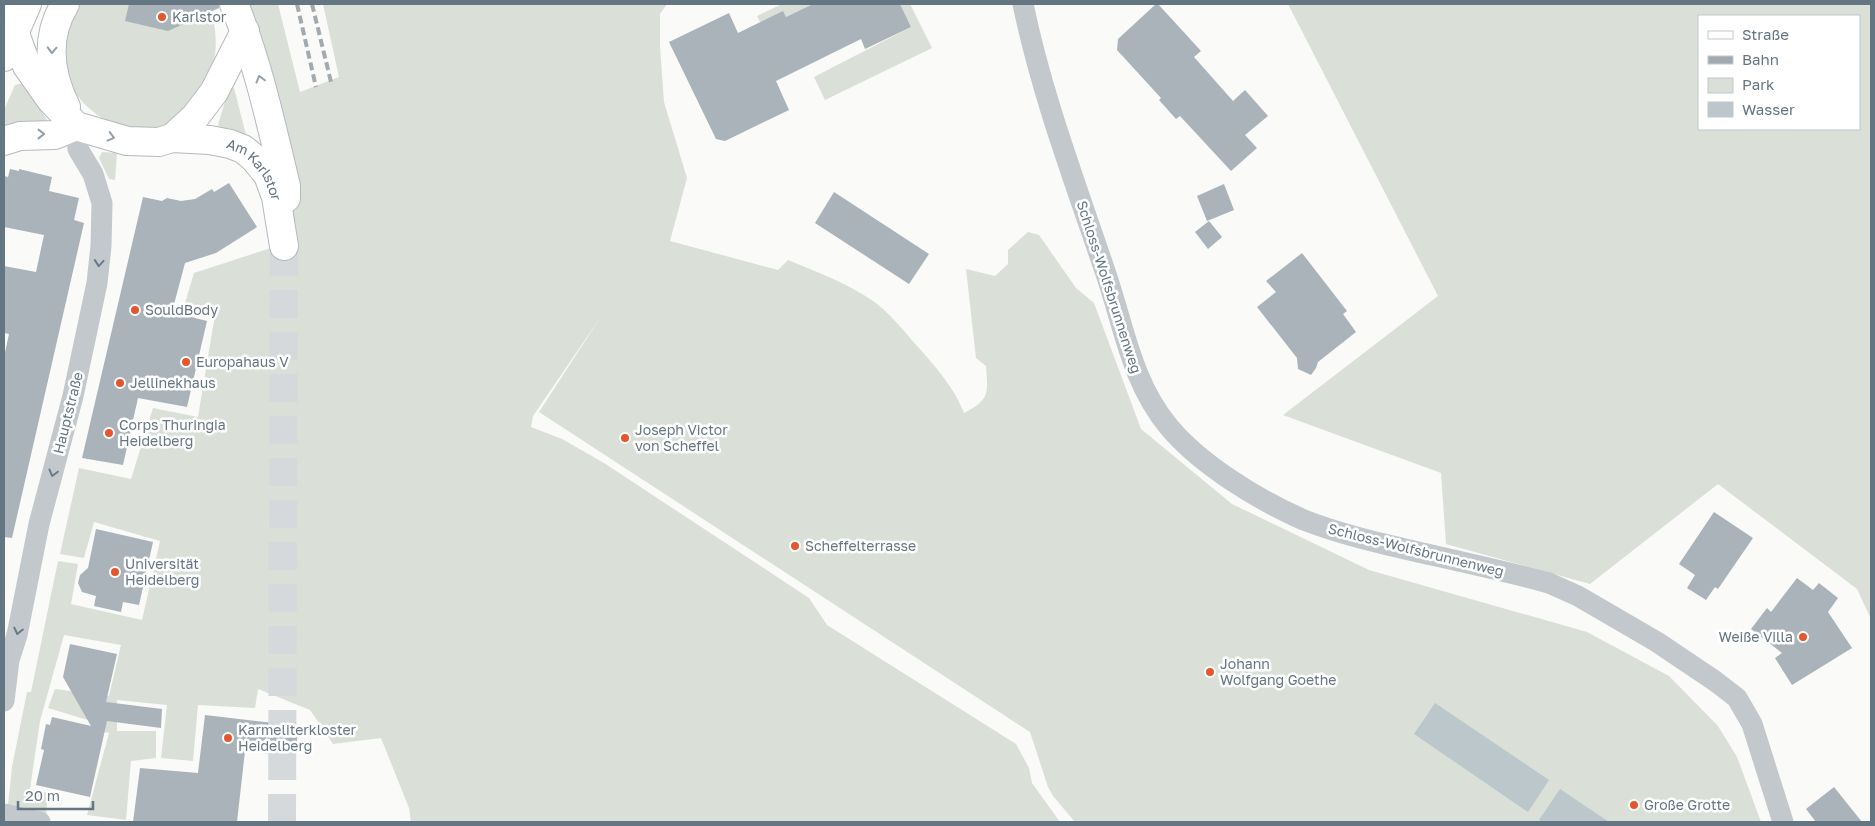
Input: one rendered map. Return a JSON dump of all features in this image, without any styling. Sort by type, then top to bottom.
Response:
[{"type":"main road","name":"Am Karlstor","points":[[4,4],[9,45],[27,66],[51,100],[76,126],[127,141],[159,142],[172,138],[210,140],[243,149],[254,158],[268,175],[276,197],[284,246],[286,186],[260,81],[245,31],[234,4]]},
{"type":"main road","points":[[9,45],[27,4]]},
{"type":"main road","points":[[4,141],[20,136],[55,135],[76,126],[56,88],[53,68],[53,36],[56,22],[65,4]]},
{"type":"main road","points":[[172,138],[194,117],[214,92],[245,31]]},
{"type":"street","name":"Schloss-Wolfsbrunnenweg","points":[[1022,4],[1037,68],[1136,370],[1151,402],[1179,438],[1196,454],[1232,480],[1263,500],[1306,520],[1362,539],[1549,583],[1578,596],[1657,642],[1730,691],[1741,703],[1752,724],[1783,822]]},
{"type":"street","name":"Hauptstraße","points":[[4,701],[9,660],[17,635],[39,524],[73,396],[97,283],[101,246],[102,203],[93,174],[78,149],[76,126]]},
{"type":"street","points":[[4,814],[40,822]]},
{"type":"green space","points":[[75,4],[208,4],[214,24],[216,46],[215,58],[209,79],[202,91],[177,116],[156,128],[132,130],[110,123],[100,117],[82,102],[63,70],[67,21]]},
{"type":"green space","points":[[248,4],[278,4],[300,92],[339,77],[323,4],[667,4],[660,14],[664,102],[687,178],[670,241],[778,270],[788,260],[853,289],[878,305],[902,329],[933,364],[954,392],[964,413],[979,404],[986,395],[987,389],[986,366],[976,358],[966,269],[995,276],[1008,264],[1008,250],[1028,232],[1039,235],[1076,288],[1094,303],[1141,429],[1232,504],[1369,570],[1587,632],[1669,676],[1718,726],[1737,757],[1761,822],[1075,822],[1053,796],[1048,787],[1030,732],[539,412],[602,315],[533,416],[531,427],[562,439],[604,463],[809,598],[827,625],[1016,744],[1029,768],[1032,783],[1060,822],[411,822],[409,808],[381,738],[333,744],[310,710],[258,689],[255,708],[198,705],[193,761],[161,758],[167,705],[117,700],[117,731],[156,731],[156,758],[131,761],[126,820],[87,815],[109,733],[91,729],[91,721],[48,708],[55,689],[109,696],[121,645],[64,635],[40,721],[30,789],[48,793],[46,816],[8,805],[12,767],[27,692],[31,692],[58,561],[78,564],[71,604],[142,620],[160,541],[94,522],[84,558],[60,554],[79,468],[131,479],[153,408],[198,417],[215,315],[185,303],[194,273],[274,247],[295,245],[283,116],[260,32]]},
{"type":"green space","points":[[782,4],[813,4],[786,17],[760,22],[757,16]]},
{"type":"green space","points":[[900,4],[910,4],[932,48],[825,100],[814,77],[911,27]]},
{"type":"green space","points":[[1288,4],[1871,4],[1871,619],[1857,589],[1718,484],[1590,584],[1446,544],[1441,473],[1283,415],[1438,296]]},
{"type":"green space","points":[[19,84],[25,87],[47,120],[47,124],[4,131],[4,110],[15,85]]},
{"type":"green space","points":[[232,86],[245,136],[218,125],[229,88]]},
{"type":"green space","points":[[102,152],[117,153],[115,180],[109,179],[99,158]]},
{"type":"water","points":[[1435,703],[1549,780],[1528,812],[1414,734]]},
{"type":"water","points":[[1560,789],[1609,822],[1543,822],[1539,820]]},
{"type":"building","name":"Karlstor","points":[[129,4],[219,4],[219,8],[168,31],[125,21]]},
{"type":"building","points":[[813,4],[900,4],[911,27],[865,49],[861,39],[776,81],[789,110],[725,141],[716,139],[669,42],[729,13],[738,33],[783,11],[786,17]]},
{"type":"building","points":[[1156,4],[1201,51],[1194,57],[1233,101],[1245,90],[1268,116],[1245,135],[1257,148],[1231,171],[1180,116],[1176,119],[1159,100],[1161,98],[1117,50],[1118,39]]},
{"type":"building","points":[[10,169],[19,171],[19,169],[52,177],[49,191],[79,198],[74,220],[84,223],[12,538],[4,537],[4,357],[9,334],[4,333],[4,266],[36,272],[44,235],[4,227],[4,176],[8,177]]},
{"type":"building","points":[[229,183],[257,227],[216,253],[185,263],[172,312],[207,321],[187,407],[138,398],[123,465],[82,458],[143,197],[162,201],[167,198],[181,201],[195,199],[212,189],[214,192]]},
{"type":"building","points":[[1224,184],[1234,210],[1207,221],[1197,196]]},
{"type":"building","points":[[834,192],[929,254],[909,284],[815,223]]},
{"type":"building","points":[[1209,221],[1222,237],[1208,249],[1195,232]]},
{"type":"building","points":[[1302,253],[1347,311],[1343,314],[1356,332],[1318,362],[1311,375],[1298,369],[1297,358],[1257,307],[1276,292],[1266,281]]},
{"type":"building","points":[[1714,512],[1753,538],[1718,589],[1715,587],[1706,600],[1687,588],[1695,575],[1679,564]]},
{"type":"building","name":"Universität Heidelberg","points":[[96,529],[153,542],[139,605],[123,602],[121,612],[94,606],[96,596],[82,592],[78,583],[80,575],[88,568]]},
{"type":"building","name":"Weiße Villa","points":[[1797,578],[1813,590],[1819,583],[1838,598],[1828,612],[1852,648],[1792,685],[1775,658],[1782,653],[1751,629],[1767,608],[1771,612]]},
{"type":"building","points":[[70,644],[117,654],[106,702],[162,709],[161,728],[107,721],[90,797],[36,785],[44,750],[41,749],[46,724],[50,725],[52,717],[91,726],[63,677]]},
{"type":"building","points":[[205,715],[291,725],[290,730],[298,730],[296,751],[288,750],[287,756],[245,751],[237,822],[133,822],[140,768],[198,773]]},
{"type":"building","points":[[1834,787],[1862,822],[1816,822],[1806,809]]},
{"type":"tunnel","points":[[282,822],[284,246]]},
{"type":"railway","points":[[297,4],[316,87]]},
{"type":"railway","points":[[312,4],[331,82]]},
{"type":"place","name":"Karlstor","points":[[162,17]]},
{"type":"place","name":"SouldBody","points":[[135,310]]},
{"type":"place","name":"Europahaus V","points":[[186,362]]},
{"type":"place","name":"Jellinekhaus","points":[[120,383]]},
{"type":"place","name":"Corps Thuringia Heidelberg","points":[[109,433]]},
{"type":"place","name":"Joseph Victor von Scheffel","points":[[625,438]]},
{"type":"place","name":"Scheffelterrasse","points":[[795,546]]},
{"type":"place","name":"Universität Heidelberg","points":[[115,572]]},
{"type":"place","name":"Weiße Villa","points":[[1803,637]]},
{"type":"place","name":"Johann Wolfgang Goethe","points":[[1210,672]]},
{"type":"place","name":"Karmeliterkloster Heidelberg","points":[[228,738]]},
{"type":"place","name":"Große Grotte","points":[[1634,805]]}]
